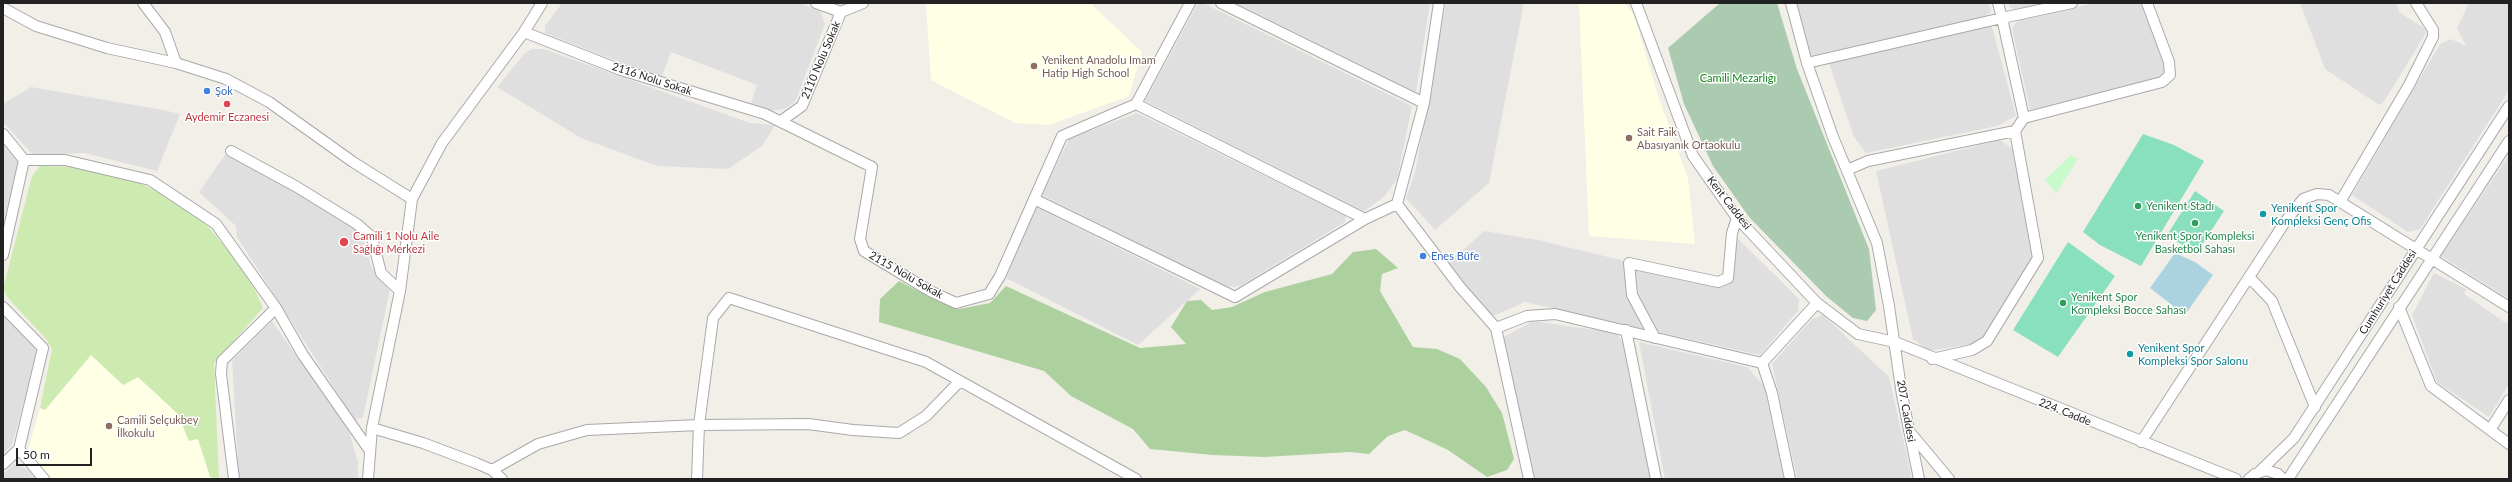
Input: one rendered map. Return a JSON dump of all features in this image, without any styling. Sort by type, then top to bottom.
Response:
[{"type":"street","points":[[143,3],[165,32],[176,63]]},
{"type":"street","points":[[368,479],[372,428],[400,292],[412,199],[442,143],[524,32],[542,3]]},
{"type":"street","points":[[816,3],[841,12]]},
{"type":"street","name":"2110 Nolu Sokak","points":[[781,121],[802,106],[841,12],[863,3]]},
{"type":"street","points":[[1190,3],[1136,104],[1062,136],[1034,199],[1235,297],[1365,219],[1397,204],[1424,103],[1439,3]]},
{"type":"street","points":[[1221,3],[1424,103]]},
{"type":"street","name":"Kent Caddesi","points":[[1636,3],[1693,156],[1737,218],[1817,303],[1858,334],[1895,342]]},
{"type":"street","name":"207. Caddesi","points":[[1791,3],[1807,63],[1847,170],[1877,243],[1895,342],[1908,430],[1919,479]]},
{"type":"street","points":[[1998,3],[2024,118]]},
{"type":"street","points":[[1807,63],[2072,3]]},
{"type":"street","points":[[1847,170],[1868,161],[2015,131],[2024,118],[2162,82],[2170,75],[2169,62],[2147,3]]},
{"type":"street","points":[[2340,202],[2408,85],[2433,37],[2433,30],[2416,3]]},
{"type":"street","points":[[3,8],[43,28],[108,48],[176,63],[226,79],[269,102],[353,162],[412,199]]},
{"type":"street","name":"2116 Nolu Sokak","points":[[524,32],[621,70],[781,121]]},
{"type":"street","points":[[1136,104],[1365,219]]},
{"type":"street","name":"Cumhuriyet Caddesi","points":[[2249,479],[2260,471],[2294,438],[2414,249],[2509,106]]},
{"type":"street","name":"2115 Nolu Sokak","points":[[781,121],[872,167],[860,239],[864,251],[930,291],[956,303],[990,294],[1000,276],[1034,199]]},
{"type":"street","points":[[1932,359],[1972,350],[1987,341],[2038,258],[2015,131]]},
{"type":"street","points":[[3,134],[24,160]]},
{"type":"street","name":"Cumhuriyet Caddesi","points":[[2288,479],[2431,258],[2509,141]]},
{"type":"street","points":[[231,151],[297,187],[372,237],[381,273],[400,292]]},
{"type":"street","points":[[3,255],[24,160]]},
{"type":"street","points":[[24,160],[65,160],[150,180],[216,224],[276,308],[303,355],[370,451]]},
{"type":"street","points":[[2142,442],[2285,222],[2303,199],[2317,194],[2329,195],[2509,307]]},
{"type":"street","points":[[1397,204],[1460,287],[1496,328],[1529,479]]},
{"type":"street","points":[[1655,338],[1632,295],[1629,263],[1718,282],[1728,278],[1732,233],[1737,218]]},
{"type":"street","points":[[2250,278],[2272,301],[2314,407]]},
{"type":"street","points":[[697,479],[699,425],[713,318],[729,298],[926,362],[1136,479]]},
{"type":"street","points":[[1762,363],[1817,303]]},
{"type":"street","points":[[3,307],[43,348],[19,449],[3,464]]},
{"type":"street","points":[[2399,307],[2431,386],[2509,444]]},
{"type":"street","points":[[234,479],[221,374],[222,361],[276,308]]},
{"type":"street","points":[[1496,328],[1527,316],[1555,314],[1762,363]]},
{"type":"street","points":[[1626,330],[1656,479]]},
{"type":"street","name":"224. Cadde","points":[[1895,342],[1932,359],[2236,479]]},
{"type":"street","points":[[1762,363],[1772,393],[1790,479]]},
{"type":"street","points":[[492,470],[538,444],[587,430],[699,425],[808,424],[853,430],[899,433],[926,416],[960,381]]},
{"type":"street","points":[[2490,430],[2509,400]]},
{"type":"street","points":[[372,428],[423,443],[492,470],[502,479]]},
{"type":"street","points":[[1908,430],[1949,479]]},
{"type":"street","points":[[19,449],[44,479]]},
{"type":"street","points":[[2260,471],[2272,471],[2283,479]]},
{"type":"shaded area","points":[[562,3],[799,3],[820,11],[825,24],[795,102],[784,109],[770,111],[750,106],[757,85],[671,52],[661,78],[545,33],[545,26]]},
{"type":"shaded area","name":"Yenikent Anadolu Imam Hatip High School","points":[[926,3],[1090,3],[1142,52],[1129,96],[1049,125],[1015,123],[931,80]]},
{"type":"shaded area","points":[[1198,3],[1203,3],[1412,106],[1397,179],[1384,197],[1363,212],[1145,101]]},
{"type":"shaded area","points":[[1235,3],[1430,3],[1416,92]]},
{"type":"shaded area","points":[[1446,3],[1524,3],[1489,183],[1435,230],[1406,198],[1415,173]]},
{"type":"shaded area","name":"Sait Faik Abasıyanık Ortaokulu","points":[[1579,3],[1624,3],[1634,15],[1659,99],[1688,178],[1695,244],[1589,236]]},
{"type":"shaded area","points":[[1795,3],[1989,3],[1991,12],[1980,19],[1810,56]]},
{"type":"shaded area","points":[[2009,3],[2049,3],[2016,10],[2010,8]]},
{"type":"shaded area","points":[[2095,3],[2142,3],[2167,70],[2163,77],[2030,110],[2012,28],[2019,19]]},
{"type":"shaded area","points":[[2300,3],[2396,3],[2400,13],[2424,28],[2426,33],[2383,103],[2379,105],[2325,69]]},
{"type":"shaded area","points":[[2469,3],[2509,3],[2509,90],[2420,229],[2408,232],[2352,195],[2440,44],[2451,39],[2466,46],[2457,28]]},
{"type":"shaded area","points":[[1991,23],[2016,116],[1997,126],[1866,153],[1854,137],[1829,63]]},
{"type":"shaded area","points":[[532,49],[544,49],[750,123],[775,125],[762,146],[728,169],[657,166],[581,138],[497,87],[525,53]]},
{"type":"shaded area","points":[[31,87],[180,114],[157,171],[84,153],[33,155],[3,122],[3,104]]},
{"type":"shaded area","points":[[1137,113],[1346,216],[1345,222],[1242,285],[1233,287],[1221,285],[1042,195],[1069,139]]},
{"type":"shaded area","points":[[2000,140],[2014,150],[2034,254],[2031,263],[1982,338],[1972,344],[1929,351],[1913,339],[1876,171]]},
{"type":"shaded area","points":[[3,143],[19,162],[3,231]]},
{"type":"shaded area","points":[[227,152],[353,226],[365,240],[371,267],[390,289],[363,417],[355,420],[237,237],[236,226],[199,192]]},
{"type":"shaded area","points":[[2509,155],[2509,299],[2441,256]]},
{"type":"shaded area","points":[[1036,207],[1200,289],[1138,345],[1006,278]]},
{"type":"shaded area","points":[[1484,231],[1538,240],[1666,271],[1728,278],[1732,233],[1799,299],[1798,311],[1760,355],[1525,302],[1491,317],[1449,263]]},
{"type":"shaded area","points":[[2434,273],[2466,289],[2464,294],[2506,323],[2509,319],[2509,384],[2489,417],[2437,382],[2412,315]]},
{"type":"shaded area","points":[[3,314],[36,347],[35,360],[12,445],[3,454]]},
{"type":"shaded area","points":[[1823,315],[1889,377],[1912,479],[1797,479],[1772,364],[1812,319]]},
{"type":"shaded area","points":[[272,321],[349,431],[358,462],[358,479],[239,479],[232,361]]},
{"type":"shaded area","points":[[1533,321],[1616,333],[1622,341],[1651,479],[1533,479],[1502,338]]},
{"type":"shaded area","points":[[1639,342],[1747,367],[1764,386],[1784,479],[1665,479]]},
{"type":"shaded area","name":"Camili Selçukbey İlkokulu","points":[[91,355],[123,385],[138,377],[178,414],[189,441],[198,438],[212,479],[52,479],[28,450],[40,408],[45,410]]},
{"type":"shaded area","points":[[14,464],[29,470],[36,479],[3,479],[3,474]]},
{"type":"green space","name":"Camili Mezarlığı","points":[[1720,3],[1777,3],[1797,69],[1869,249],[1876,310],[1867,321],[1853,318],[1826,296],[1749,217],[1713,166],[1684,104],[1668,48]]},
{"type":"green space","name":"Yenikent Stadı","points":[[2143,134],[2174,145],[2204,161],[2141,266],[2100,245],[2083,232]]},
{"type":"green space","points":[[2071,155],[2078,159],[2056,193],[2045,180]]},
{"type":"green space","points":[[40,166],[78,167],[133,180],[167,196],[198,217],[211,230],[235,259],[255,290],[263,308],[214,363],[219,479],[210,477],[198,439],[189,441],[178,414],[138,377],[123,385],[91,355],[45,410],[40,408],[52,349],[46,339],[8,298],[3,289],[32,176]]},
{"type":"green space","name":"Yenikent Spor Kompleksi Basketbol Sahası","points":[[2195,191],[2224,211],[2196,254],[2167,235]]},
{"type":"green space","name":"Yenikent Spor Kompleksi Bocce Sahası","points":[[2068,242],[2115,276],[2058,357],[2013,330]]},
{"type":"green space","points":[[1376,249],[1398,268],[1382,274],[1380,291],[1413,347],[1437,349],[1460,359],[1486,387],[1502,413],[1514,459],[1507,470],[1487,477],[1448,450],[1405,430],[1388,436],[1369,454],[1350,452],[1264,457],[1213,455],[1150,449],[1133,429],[1071,396],[1044,371],[879,322],[880,299],[899,281],[937,301],[959,309],[990,303],[1006,286],[1140,348],[1186,344],[1171,327],[1187,301],[1201,300],[1212,310],[1232,307],[1265,292],[1332,274],[1353,252]]},
{"type":"water","points":[[2175,253],[2195,262],[2213,275],[2185,315],[2150,288]]},
{"type":"place","name":"Yenikent Anadolu Imam Hatip High School","points":[[1034,66]]},
{"type":"place","name":"Şok","points":[[207,91]]},
{"type":"place","name":"Aydemir Eczanesi","points":[[227,104]]},
{"type":"place","name":"Sait Faik Abasıyanık Ortaokulu","points":[[1629,138]]},
{"type":"place","name":"Yenikent Stadı","points":[[2138,206]]},
{"type":"place","name":"Yenikent Spor Kompleksi Genç Ofis","points":[[2263,214]]},
{"type":"place","name":"Yenikent Spor Kompleksi Basketbol Sahası","points":[[2195,223]]},
{"type":"place","name":"Camili 1 Nolu Aile Sağlığı Merkezi","points":[[344,242]]},
{"type":"place","name":"Enes Büfe","points":[[1423,256]]},
{"type":"place","name":"Yenikent Spor Kompleksi Bocce Sahası","points":[[2063,303]]},
{"type":"place","name":"Yenikent Spor Kompleksi Spor Salonu","points":[[2130,354]]},
{"type":"place","name":"Camili Selçukbey İlkokulu","points":[[109,426]]}]
